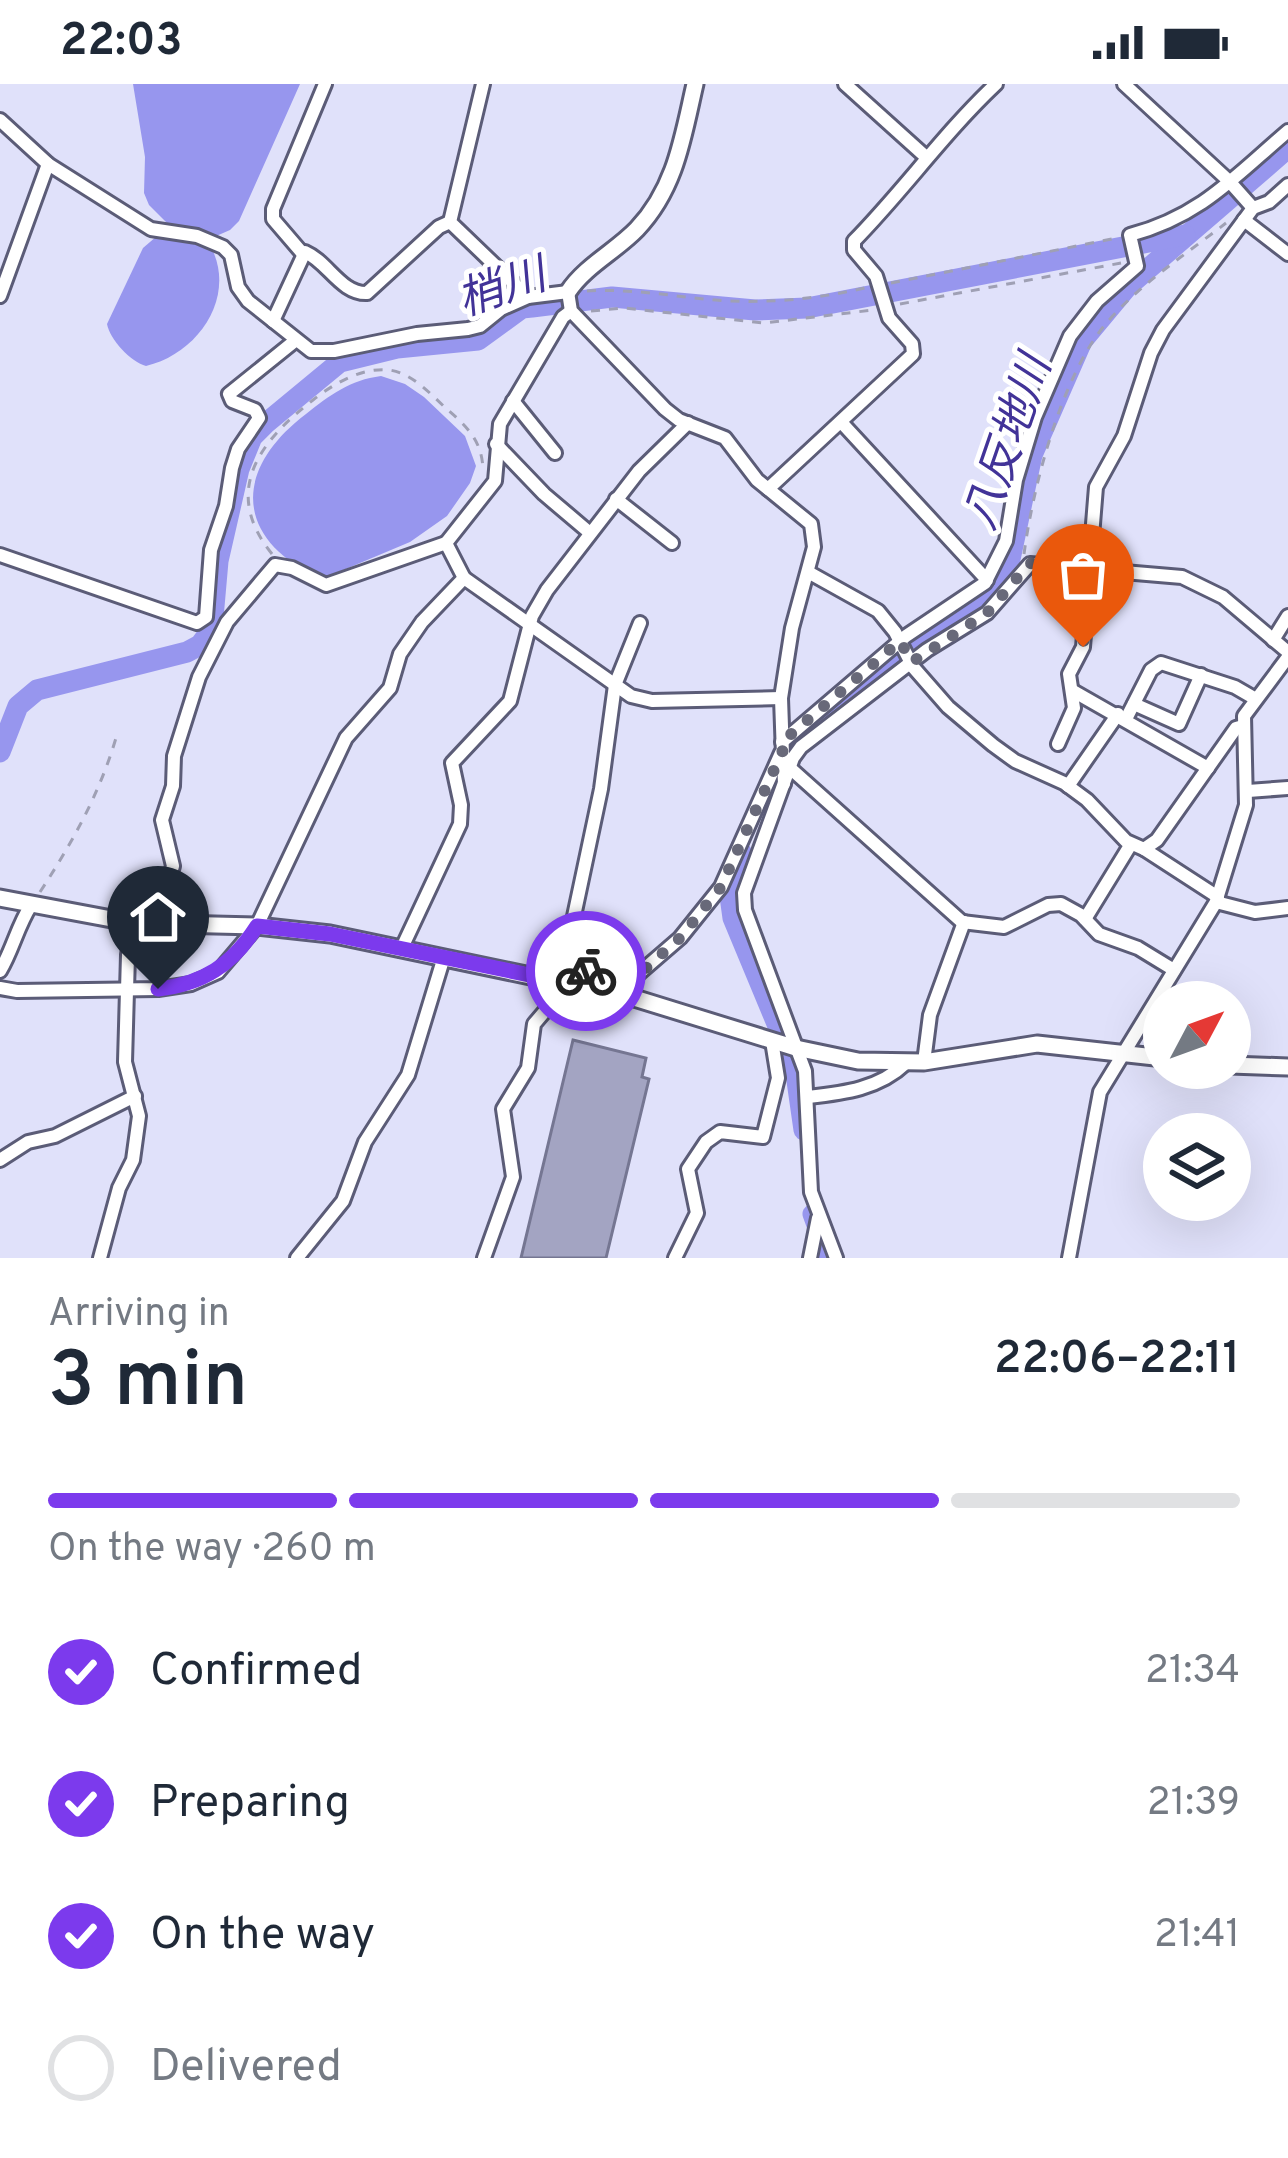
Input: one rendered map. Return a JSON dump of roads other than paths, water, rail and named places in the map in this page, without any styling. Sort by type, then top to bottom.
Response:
[{"type":"street","points":[[325,84],[273,209],[273,219],[303,254],[316,257],[352,291],[367,293],[439,227],[451,222]]},
{"type":"street","points":[[451,222],[483,84]]},
{"type":"street","points":[[0,120],[48,164],[151,229],[197,236],[224,248],[231,256],[238,287],[296,340],[311,351],[322,352],[468,329],[528,297],[568,294],[637,229],[658,200],[682,148],[695,84]]},
{"type":"street","points":[[845,84],[926,157]]},
{"type":"street","points":[[768,489],[913,354],[912,344],[889,318],[881,287],[854,250],[854,241],[890,204],[950,127],[996,84]]},
{"type":"street","points":[[1124,84],[1232,184],[1248,210],[1288,254]]},
{"type":"street","points":[[0,898],[133,923],[257,926],[330,934],[443,959],[561,975],[637,976],[680,938],[721,887],[782,746],[900,641],[987,580],[1006,541],[1016,480],[1035,417],[1070,336],[1097,302],[1137,266],[1131,237],[1181,218],[1232,184],[1288,131]]},
{"type":"street","points":[[0,296],[48,164]]},
{"type":"street","points":[[1058,744],[1074,708],[1070,674],[1083,647],[1094,497],[1134,411],[1151,352],[1248,210],[1269,202],[1288,185]]},
{"type":"street","points":[[451,222],[528,297]]},
{"type":"street","points":[[273,322],[303,254]]},
{"type":"street","points":[[568,294],[571,311],[665,410],[725,438],[768,489],[811,524],[814,547],[792,628],[781,698],[784,784]]},
{"type":"street","points":[[156,924],[173,866],[162,820],[171,797],[181,733],[199,677],[227,622],[265,573],[279,566],[317,583],[335,584],[446,542],[495,481],[500,424],[571,311]]},
{"type":"street","points":[[0,555],[197,623],[206,617],[211,550],[226,506],[232,468],[238,449],[259,418],[255,410],[232,401],[229,394],[296,340]]},
{"type":"street","points":[[513,401],[555,453]]},
{"type":"street","points":[[841,422],[987,580]]},
{"type":"street","points":[[401,950],[460,824],[452,763],[510,701],[538,603],[639,471],[688,423]]},
{"type":"street","points":[[496,444],[590,533]]},
{"type":"street","points":[[616,499],[672,543]]},
{"type":"street","points":[[446,542],[464,578],[631,696],[652,701],[781,698]]},
{"type":"street","points":[[836,1258],[811,1192],[805,1071],[745,910],[744,893],[801,747],[912,662],[987,613],[1024,568],[1040,563],[1182,577],[1223,597],[1288,654],[1254,698],[1243,726],[1248,791],[1217,899],[1100,1093],[1070,1258]]},
{"type":"street","points":[[808,572],[878,611],[948,707],[1006,756],[1068,786],[1138,847],[1217,899],[1255,913],[1288,908]]},
{"type":"street","points":[[0,988],[17,992],[127,990],[179,987],[208,977],[248,941],[346,738],[391,688],[400,654],[422,622],[464,578]]},
{"type":"street","points":[[1273,640],[1288,616]]},
{"type":"street","points":[[484,1258],[513,1177],[503,1109],[528,1068],[534,1024],[551,1004],[561,975],[601,789],[615,686],[640,623]]},
{"type":"street","points":[[1068,786],[1134,704],[1155,665],[1168,664],[1254,698]]},
{"type":"street","points":[[1134,704],[1179,724],[1201,675]]},
{"type":"street","points":[[1073,691],[1208,768]]},
{"type":"street","points":[[1085,919],[1138,847],[1157,840],[1236,728],[1243,726]]},
{"type":"street","points":[[790,768],[964,922],[1004,928],[1054,903],[1085,919],[1099,934],[1138,948],[1174,970]]},
{"type":"street","points":[[1248,791],[1288,788]]},
{"type":"street","points":[[0,971],[32,905]]},
{"type":"street","points":[[808,1097],[861,1089],[915,1063],[964,922]]},
{"type":"street","points":[[100,1258],[119,1188],[133,1160],[139,1116],[124,1062],[133,923]]},
{"type":"street","points":[[298,1258],[344,1201],[365,1142],[408,1075],[443,959]]},
{"type":"street","points":[[561,975],[796,1048],[858,1061],[915,1063],[1037,1044],[1143,1055]]},
{"type":"street","points":[[675,1258],[697,1213],[688,1169],[706,1142],[720,1132],[763,1137],[778,1078],[772,1041]]},
{"type":"street","points":[[1251,1066],[1288,1067]]},
{"type":"street","points":[[0,1160],[28,1142],[56,1136],[135,1096]]},
{"type":"street","points":[[810,1258],[818,1217]]},
{"type":"waterway","name":"八反地川","points":[[789,746],[887,661],[983,600],[1009,564],[1032,455],[1082,341],[1127,287],[1288,148]]},
{"type":"waterway","name":"梢川","points":[[0,752],[18,706],[37,690],[200,645],[212,629],[218,561],[239,469],[252,437],[340,362],[397,348],[478,340],[522,308],[612,297],[755,310],[807,308],[1185,235]]},
{"type":"waterway","name":"八反地川","points":[[741,852],[729,889],[733,918],[795,1067],[804,1130]]},
{"type":"waterway","name":"八反地川","points":[[813,1214],[829,1258]]}]
